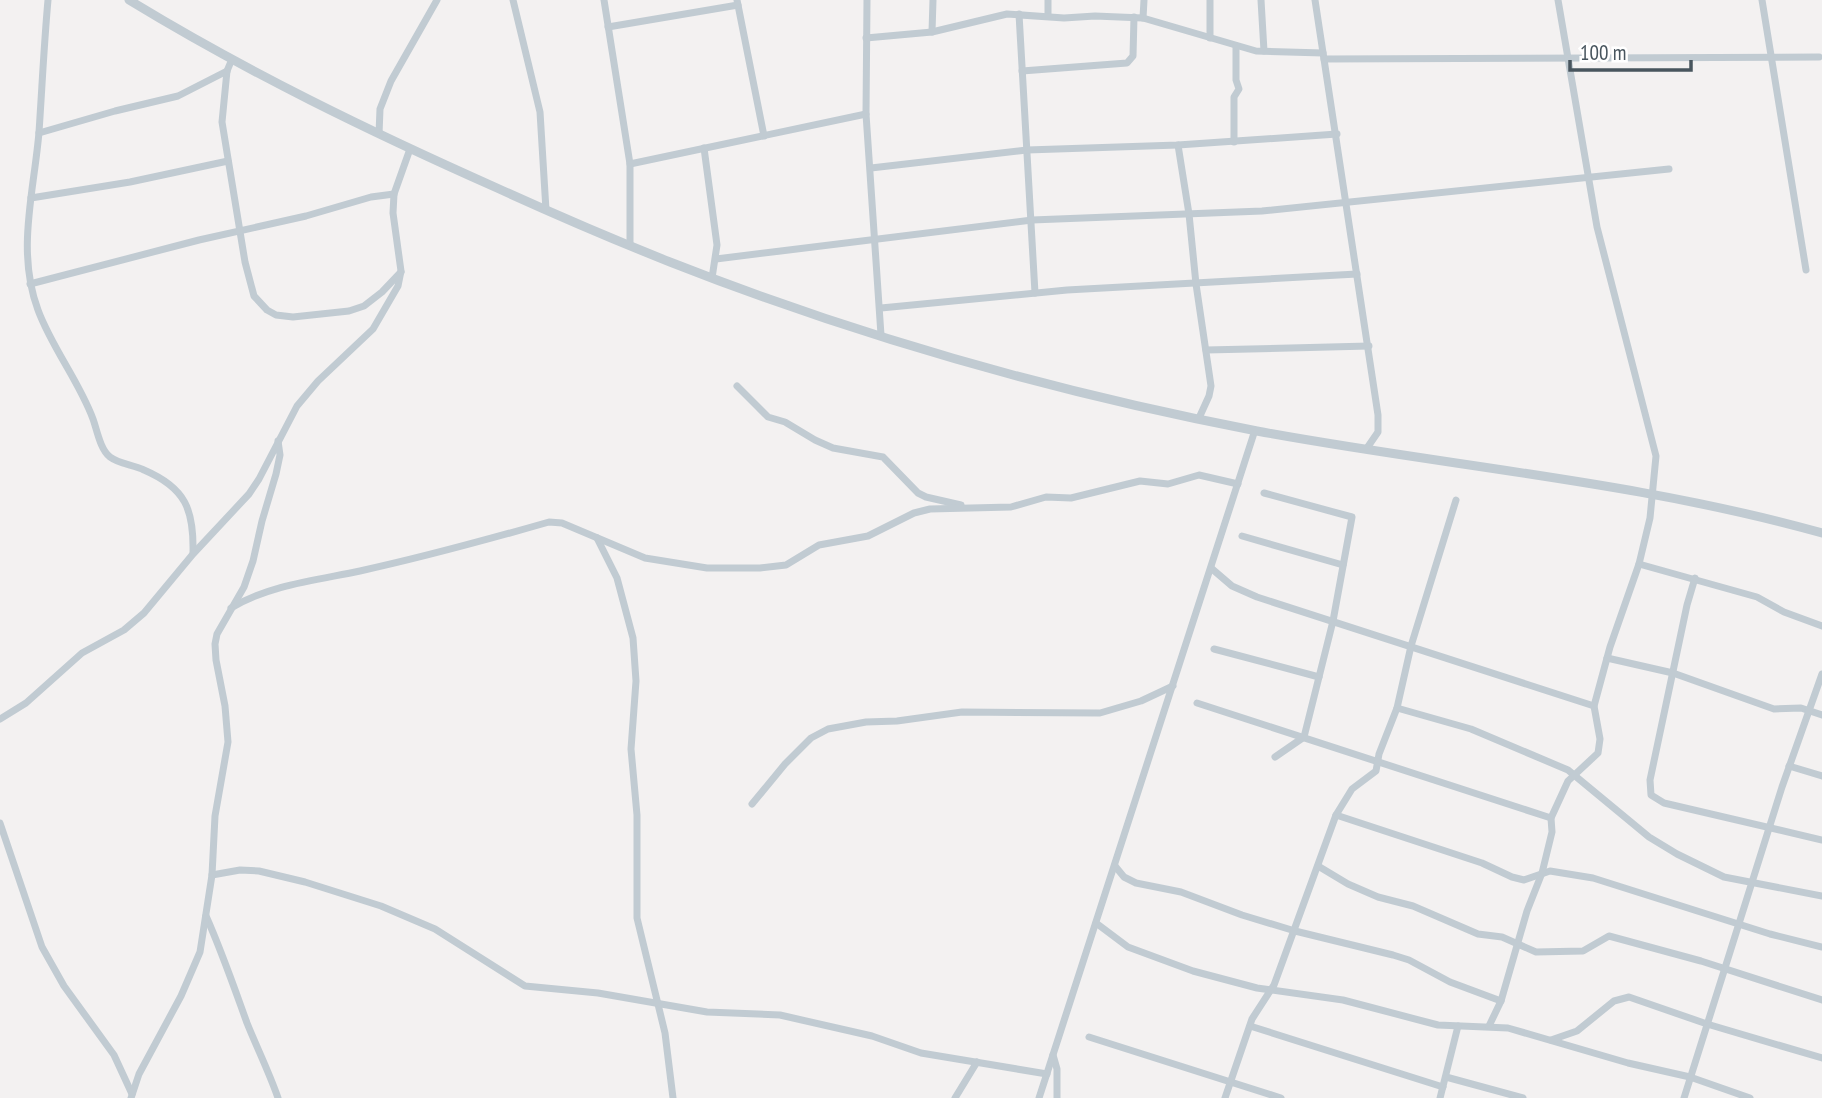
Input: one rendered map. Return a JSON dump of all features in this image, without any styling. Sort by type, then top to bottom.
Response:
[{"type":"street","points":[[48,0],[39,133],[26,244],[30,284],[53,345],[89,409],[102,447],[110,457],[144,469],[177,490],[188,503],[194,527],[193,554]]},
{"type":"street","points":[[129,0],[232,60],[379,135],[546,210],[712,278],[881,335],[1030,379],[1255,430],[1653,494],[1746,513],[1822,533]]},
{"type":"street","points":[[379,135],[380,109],[391,81],[438,0]]},
{"type":"street","points":[[513,0],[540,111],[546,210]]},
{"type":"street","points":[[604,0],[630,164],[630,246]]},
{"type":"street","points":[[867,0],[866,114],[881,335]]},
{"type":"street","points":[[932,32],[933,0]]},
{"type":"street","points":[[1048,0],[1048,16]]},
{"type":"street","points":[[1021,71],[1127,63],[1133,56],[1138,18],[1144,0]]},
{"type":"street","points":[[1210,0],[1210,38]]},
{"type":"street","points":[[1261,0],[1264,51]]},
{"type":"street","points":[[1315,0],[1379,424],[1377,436],[1367,448]]},
{"type":"street","points":[[1489,1026],[1502,1001],[1527,911],[1542,873],[1552,832],[1551,818],[1574,773],[1598,753],[1600,739],[1594,706],[1639,564],[1653,494],[1656,456],[1597,227],[1558,0]]},
{"type":"street","points":[[1762,0],[1806,270]]},
{"type":"street","points":[[608,27],[737,2],[764,136]]},
{"type":"street","points":[[866,38],[932,32],[973,20],[1018,14],[1064,18],[1138,18],[1236,46],[1324,56],[1819,57]]},
{"type":"street","points":[[1018,14],[1035,293]]},
{"type":"street","points":[[1234,142],[1234,97],[1239,89],[1236,80],[1236,46]]},
{"type":"street","points":[[232,60],[227,71],[222,110],[228,161],[254,296],[276,315],[293,317],[349,311],[364,306],[382,292],[401,271]]},
{"type":"street","points":[[39,133],[178,96],[227,71]]},
{"type":"street","points":[[630,164],[866,114]]},
{"type":"street","points":[[871,168],[1027,150],[1178,145],[1337,134]]},
{"type":"street","points":[[1178,145],[1211,386],[1199,418]]},
{"type":"street","points":[[704,148],[717,245],[712,278]]},
{"type":"street","points":[[0,719],[26,703],[82,653],[124,630],[144,613],[193,554],[249,494],[297,406],[318,381],[373,329],[398,286],[401,271],[393,213],[394,194],[410,149]]},
{"type":"street","points":[[31,198],[130,182],[228,161]]},
{"type":"street","points":[[716,259],[1032,220],[1262,211],[1669,169]]},
{"type":"street","points":[[30,284],[240,229],[306,216],[371,197],[394,194]]},
{"type":"street","points":[[881,308],[1035,293],[1357,275]]},
{"type":"street","points":[[1206,350],[1369,346]]},
{"type":"street","points":[[737,386],[768,416],[785,422],[833,448],[883,457],[918,493],[968,507]]},
{"type":"street","points":[[1039,1098],[1255,430]]},
{"type":"street","points":[[132,1097],[139,1074],[197,962],[202,940],[212,875],[213,829],[228,742],[228,728],[215,660],[215,644],[217,634],[244,587],[253,561],[261,521],[280,456],[278,441]]},
{"type":"street","points":[[231,608],[246,599],[306,581],[457,549],[549,522],[562,523],[645,558],[707,568],[774,567],[792,563],[819,545],[868,536],[914,513],[930,509],[1011,507],[1046,497],[1071,498],[1140,481],[1168,484],[1199,475],[1238,484]]},
{"type":"street","points":[[1264,494],[1352,517],[1333,621],[1303,737],[1275,757]]},
{"type":"street","points":[[1225,1098],[1250,1026],[1258,1008],[1271,991],[1295,930],[1336,815],[1352,789],[1376,771],[1457,500]]},
{"type":"street","points":[[1242,536],[1343,565]]},
{"type":"street","points":[[597,538],[617,578],[634,646],[636,681],[631,749],[637,816],[636,905],[638,926],[665,1033],[674,1098]]},
{"type":"street","points":[[1639,564],[1757,597],[1784,612],[1822,626]]},
{"type":"street","points":[[1211,568],[1232,586],[1244,592],[1594,706]]},
{"type":"street","points":[[1695,579],[1687,605],[1650,780],[1651,795],[1664,803],[1822,840]]},
{"type":"street","points":[[1214,649],[1319,677]]},
{"type":"street","points":[[1608,658],[1674,673],[1774,709],[1797,708],[1822,715]]},
{"type":"street","points":[[1684,1098],[1768,829],[1822,674]]},
{"type":"street","points":[[752,804],[768,782],[811,738],[828,729],[866,722],[897,721],[970,711],[1100,713],[1141,701],[1174,686]]},
{"type":"street","points":[[1197,703],[1551,818]]},
{"type":"street","points":[[1397,708],[1471,729],[1549,760],[1574,773],[1639,828],[1677,854],[1724,877],[1822,896]]},
{"type":"street","points":[[1789,766],[1822,776]]},
{"type":"street","points":[[1336,815],[1482,863],[1512,877],[1524,880],[1557,871],[1593,878],[1739,925],[1822,947]]},
{"type":"street","points":[[0,823],[42,947],[64,986],[114,1055],[132,1097]]},
{"type":"street","points":[[1115,866],[1124,877],[1136,883],[1199,897],[1242,915],[1409,960],[1442,978],[1502,1001]]},
{"type":"street","points":[[1318,866],[1377,897],[1413,906],[1478,934],[1502,937],[1536,952],[1575,952],[1592,948],[1609,936],[1822,1000]]},
{"type":"street","points":[[212,875],[240,870],[259,871],[381,906],[435,929],[525,986],[598,993],[716,1013],[780,1015],[872,1036],[921,1053],[1047,1074]]},
{"type":"street","points":[[205,913],[278,1098]]},
{"type":"street","points":[[1096,923],[1134,950],[1193,971],[1271,991],[1343,1000],[1392,1011],[1428,1023],[1508,1028],[1690,1077],[1750,1098]]},
{"type":"street","points":[[1550,1040],[1577,1031],[1622,997],[1637,999],[1707,1024],[1822,1058]]},
{"type":"street","points":[[1250,1026],[1443,1087]]},
{"type":"street","points":[[1440,1098],[1458,1026]]},
{"type":"street","points":[[1089,1037],[1281,1098]]},
{"type":"street","points":[[1053,1055],[1058,1077],[1057,1098]]},
{"type":"street","points":[[955,1098],[977,1062]]},
{"type":"street","points":[[1446,1077],[1523,1098]]}]
